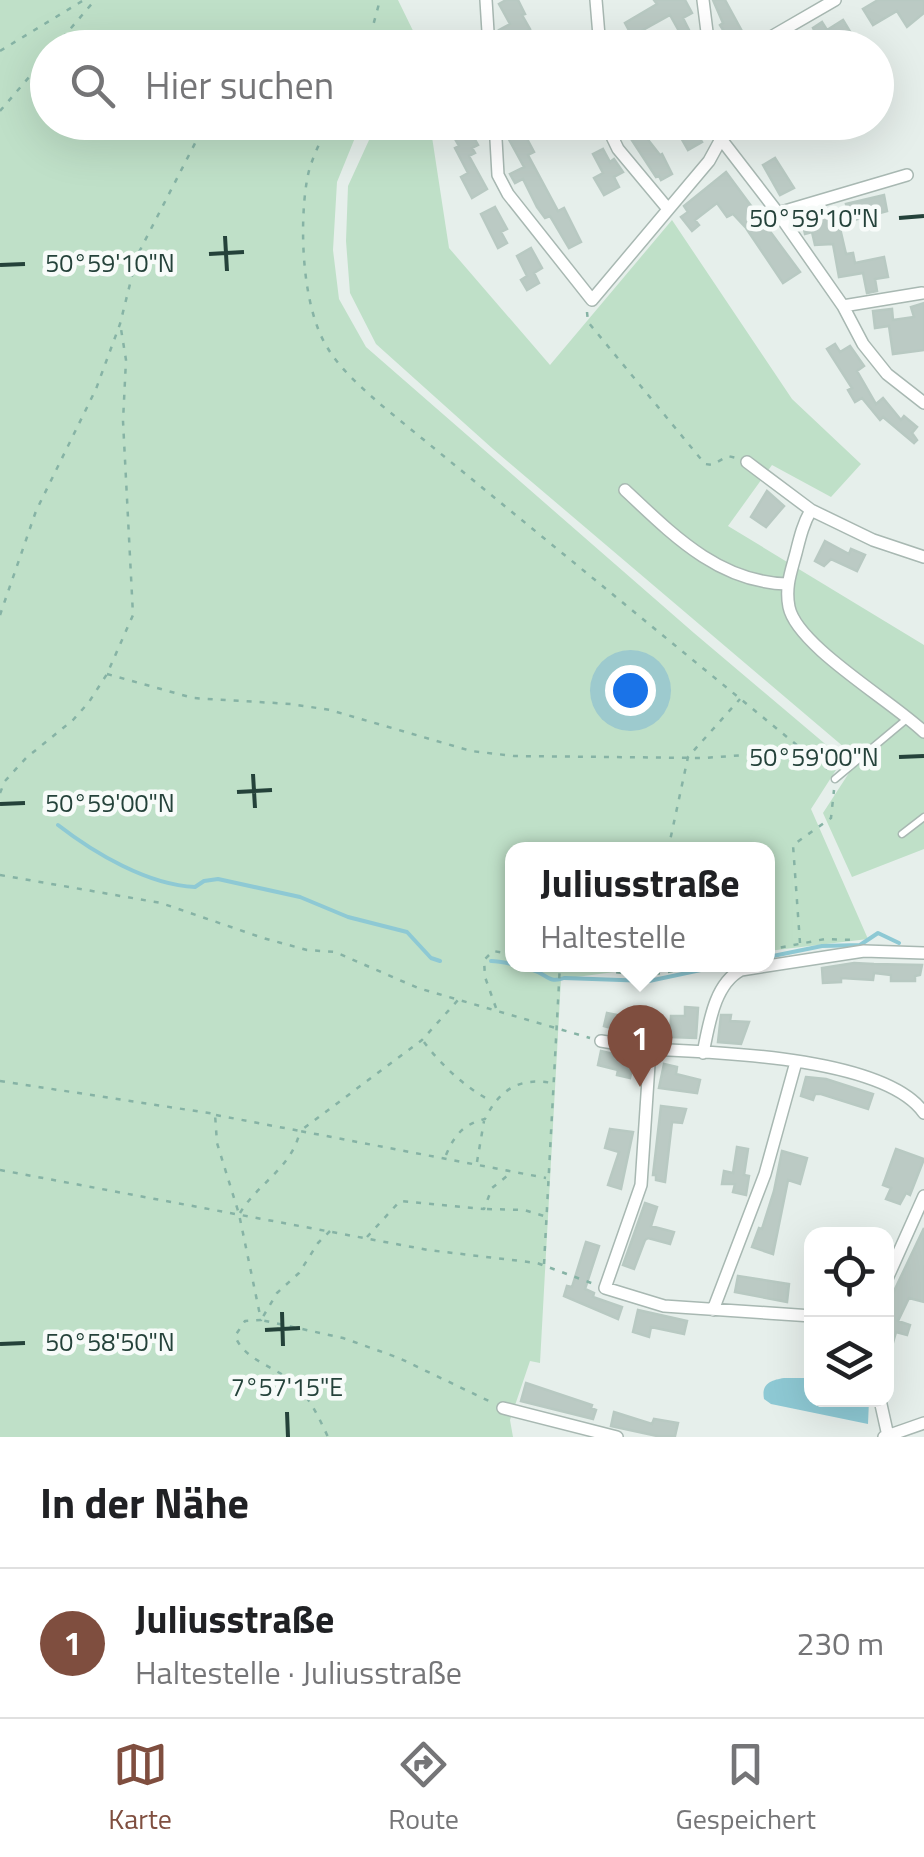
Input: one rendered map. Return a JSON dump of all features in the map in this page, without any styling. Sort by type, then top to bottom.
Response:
[{"type":"street","points":[[486,0],[488,30]]},
{"type":"street","points":[[596,0],[598,30]]},
{"type":"street","points":[[703,0],[707,30]]},
{"type":"street","points":[[783,30],[834,0]]},
{"type":"street","points":[[495,140],[498,175],[508,194],[592,300],[709,161],[720,140]]},
{"type":"street","points":[[614,140],[668,209]]},
{"type":"street","points":[[723,140],[843,306],[863,344],[887,374],[924,404]]},
{"type":"street","points":[[778,213],[907,176]]},
{"type":"street","points":[[843,306],[922,293]]},
{"type":"street","points":[[746,462],[811,510],[872,540],[924,557]]},
{"type":"street","points":[[625,490],[714,565],[750,580],[787,584]]},
{"type":"street","points":[[811,510],[802,526],[787,584],[789,610],[801,632],[924,732]]},
{"type":"street","points":[[775,965],[864,952],[924,954]]},
{"type":"street","points":[[703,1053],[717,1000],[738,972]]},
{"type":"street","points":[[602,1041],[827,1066],[884,1084],[910,1098],[924,1113]]},
{"type":"street","points":[[650,1049],[641,1186],[604,1288],[664,1306],[804,1316]]},
{"type":"street","points":[[713,1310],[765,1174],[796,1062]]},
{"type":"street","points":[[894,1263],[924,1196]]},
{"type":"street","points":[[881,1407],[886,1436],[924,1422]]},
{"type":"street","points":[[503,1408],[617,1437]]},
{"type":"lane","points":[[835,778],[909,717]]},
{"type":"lane","points":[[902,834],[924,817]]},
{"type":"path","points":[[35,30],[84,0]]},
{"type":"path","points":[[69,30],[94,0]]},
{"type":"path","points":[[372,30],[380,0]]},
{"type":"path","points":[[0,51],[30,33]]},
{"type":"path","points":[[0,111],[30,76]]},
{"type":"path","points":[[0,615],[36,511],[96,389],[120,324],[137,256],[197,140]]},
{"type":"path","points":[[321,140],[307,178],[304,248],[310,300],[326,346],[380,404],[817,758],[835,778],[831,818],[793,845],[800,944]]},
{"type":"path","points":[[592,300],[588,322],[705,464],[728,456],[746,462]]},
{"type":"path","points":[[0,794],[3,781],[73,720],[107,674],[133,615],[123,421],[126,360],[120,324]]},
{"type":"path","points":[[107,674],[193,698],[330,710],[471,750],[514,756],[688,757],[758,754],[798,746]]},
{"type":"path","points":[[670,842],[688,757],[740,699]]},
{"type":"path","points":[[0,874],[162,903],[263,938],[307,950],[334,952],[418,988],[602,1041]]},
{"type":"path","points":[[775,949],[825,939],[857,940]]},
{"type":"path","points":[[496,1010],[484,960],[493,951],[505,953]]},
{"type":"path","points":[[544,1266],[559,972]]},
{"type":"path","points":[[611,972],[627,976],[664,972]]},
{"type":"path","points":[[239,1214],[250,1197],[279,1172],[297,1144],[300,1131],[422,1040],[459,999]]},
{"type":"path","points":[[422,1040],[476,1095],[492,1102]]},
{"type":"path","points":[[477,1164],[484,1119],[492,1102],[513,1085],[538,1080],[552,1083]]},
{"type":"path","points":[[0,1081],[215,1114],[546,1178]]},
{"type":"path","points":[[215,1114],[223,1171],[239,1214],[260,1320]]},
{"type":"path","points":[[445,1157],[459,1131],[484,1119]]},
{"type":"path","points":[[0,1170],[330,1232],[544,1266],[604,1288]]},
{"type":"path","points":[[484,1209],[492,1188],[513,1171]]},
{"type":"path","points":[[366,1238],[400,1201],[524,1210],[545,1217]]},
{"type":"path","points":[[260,1320],[277,1293],[299,1274],[318,1243],[330,1232]]},
{"type":"path","points":[[328,1437],[309,1399],[290,1380],[250,1357],[239,1346],[235,1336],[245,1320],[343,1338],[398,1358],[503,1408]]},
{"type":"green space","points":[[0,0],[398,0],[413,30],[30,30],[30,140],[354,140],[337,182],[333,250],[339,299],[366,347],[843,759],[811,809],[868,939],[775,950],[775,842],[505,842],[505,972],[614,972],[561,979],[540,1363],[530,1361],[510,1420],[513,1437],[0,1437]]},
{"type":"green space","points":[[369,140],[432,140],[449,248],[550,365],[672,220],[792,399],[861,464],[831,497],[772,465],[728,526],[924,645],[924,849],[852,877],[823,813],[858,759],[493,449],[376,344],[350,293],[346,241],[348,186]]},
{"type":"water","points":[[804,1378],[804,1407],[869,1407],[868,1424],[771,1404],[764,1394],[772,1381]]},
{"type":"building","points":[[518,0],[530,29],[499,30],[510,24],[499,4]]},
{"type":"building","points":[[654,0],[685,0],[692,13],[683,18],[689,30],[678,30],[670,15],[643,30],[629,30],[625,23],[657,4]]},
{"type":"building","points":[[713,0],[725,0],[741,30],[723,30],[720,25],[723,23]]},
{"type":"building","points":[[878,0],[924,0],[924,13],[907,27],[897,11],[873,25],[863,9]]},
{"type":"building","points":[[843,20],[849,30],[827,30]]},
{"type":"building","points":[[822,22],[827,30],[814,30],[813,28]]},
{"type":"building","points":[[456,140],[475,140],[478,145],[469,156],[487,189],[472,198],[461,177],[468,173],[455,148],[459,146]]},
{"type":"building","points":[[509,140],[528,140],[534,152],[528,155],[558,211],[564,208],[581,242],[569,248],[550,216],[545,218],[537,207],[523,179],[515,183],[510,174],[524,167]]},
{"type":"building","points":[[632,140],[648,140],[662,154],[672,174],[661,180]]},
{"type":"building","points":[[682,140],[701,140],[702,142],[688,150]]},
{"type":"building","points":[[603,149],[610,162],[614,159],[623,172],[614,177],[619,187],[604,195],[594,178],[603,173],[593,154]]},
{"type":"building","points":[[775,158],[794,188],[780,195],[763,165]]},
{"type":"building","points":[[726,172],[800,272],[783,283],[746,228],[733,214],[727,217],[717,203],[695,220],[699,225],[692,231],[681,217],[688,212],[684,206]]},
{"type":"building","points":[[884,195],[887,211],[839,224],[846,254],[853,253],[855,263],[884,257],[888,277],[875,279],[877,291],[867,293],[863,273],[839,277],[833,244],[815,245],[812,232],[805,234],[802,220]]},
{"type":"building","points":[[495,207],[507,229],[501,232],[507,243],[498,248],[481,214]]},
{"type":"building","points":[[531,248],[542,268],[534,273],[539,283],[527,290],[521,280],[527,276],[517,256]]},
{"type":"building","points":[[924,303],[924,350],[893,354],[889,326],[875,328],[873,311],[892,309],[893,320],[914,317],[911,307]]},
{"type":"building","points":[[835,344],[840,352],[850,346],[864,366],[857,371],[876,404],[883,398],[901,420],[904,416],[917,427],[912,433],[917,440],[914,443],[883,417],[880,420],[862,398],[855,402],[848,390],[852,388],[827,349]]},
{"type":"building","points":[[767,491],[784,506],[766,527],[751,517]]},
{"type":"building","points":[[825,541],[849,554],[851,549],[865,555],[857,571],[831,559],[824,566],[815,561]]},
{"type":"building","points":[[854,963],[922,965],[915,981],[891,981],[891,975],[874,973],[873,980],[841,978],[841,982],[823,983],[822,968]]},
{"type":"building","points":[[685,1007],[698,1008],[696,1038],[670,1037],[671,1016],[685,1016]]},
{"type":"building","points":[[640,1008],[646,1013],[643,1024],[654,1027],[651,1039],[604,1026],[607,1013],[632,1018],[634,1010]]},
{"type":"building","points":[[721,1015],[731,1015],[730,1021],[749,1022],[741,1044],[718,1042]]},
{"type":"building","points":[[601,1051],[634,1059],[630,1078],[598,1065]]},
{"type":"building","points":[[664,1064],[677,1067],[676,1074],[700,1080],[697,1093],[659,1088]]},
{"type":"building","points":[[806,1077],[873,1094],[868,1109],[821,1094],[815,1094],[813,1100],[801,1096]]},
{"type":"building","points":[[661,1106],[686,1109],[682,1123],[672,1122],[665,1182],[653,1175]]},
{"type":"building","points":[[610,1129],[633,1132],[621,1189],[608,1185],[619,1152],[605,1148]]},
{"type":"building","points":[[737,1147],[748,1149],[746,1195],[733,1192],[735,1184],[722,1184],[724,1171],[733,1173]]},
{"type":"building","points":[[896,1149],[924,1159],[910,1195],[906,1193],[900,1204],[886,1199],[891,1188],[883,1185]]},
{"type":"building","points":[[782,1151],[807,1158],[800,1184],[788,1180],[773,1254],[752,1247],[774,1191]]},
{"type":"building","points":[[645,1203],[657,1207],[651,1226],[674,1232],[670,1244],[645,1240],[634,1269],[623,1265]]},
{"type":"building","points":[[924,1228],[924,1302],[909,1298],[898,1321],[910,1325],[907,1335],[896,1332],[894,1339],[894,1291]]},
{"type":"building","points":[[586,1242],[599,1246],[585,1289],[594,1293],[593,1297],[622,1307],[618,1319],[564,1296],[567,1286],[572,1287]]},
{"type":"building","points":[[738,1276],[789,1284],[787,1302],[735,1292]]},
{"type":"building","points":[[638,1310],[687,1321],[684,1334],[651,1327],[649,1337],[633,1332]]},
{"type":"building","points":[[526,1383],[592,1405],[596,1410],[593,1419],[521,1401]]},
{"type":"building","points":[[614,1412],[652,1424],[654,1419],[678,1423],[675,1436],[611,1426]]},
{"type":"waterway","points":[[58,825],[140,874],[195,887],[218,879],[300,897],[348,917],[407,932],[431,958],[440,961]]},
{"type":"waterway","points":[[775,956],[822,946],[860,945],[878,933],[899,943]]},
{"type":"waterway","points":[[491,961],[505,963]]},
{"type":"waterway","points":[[538,972],[554,980],[649,981],[691,972]]},
{"type":"place","name":"Juliusstraße","points":[[640,1087]]}]
